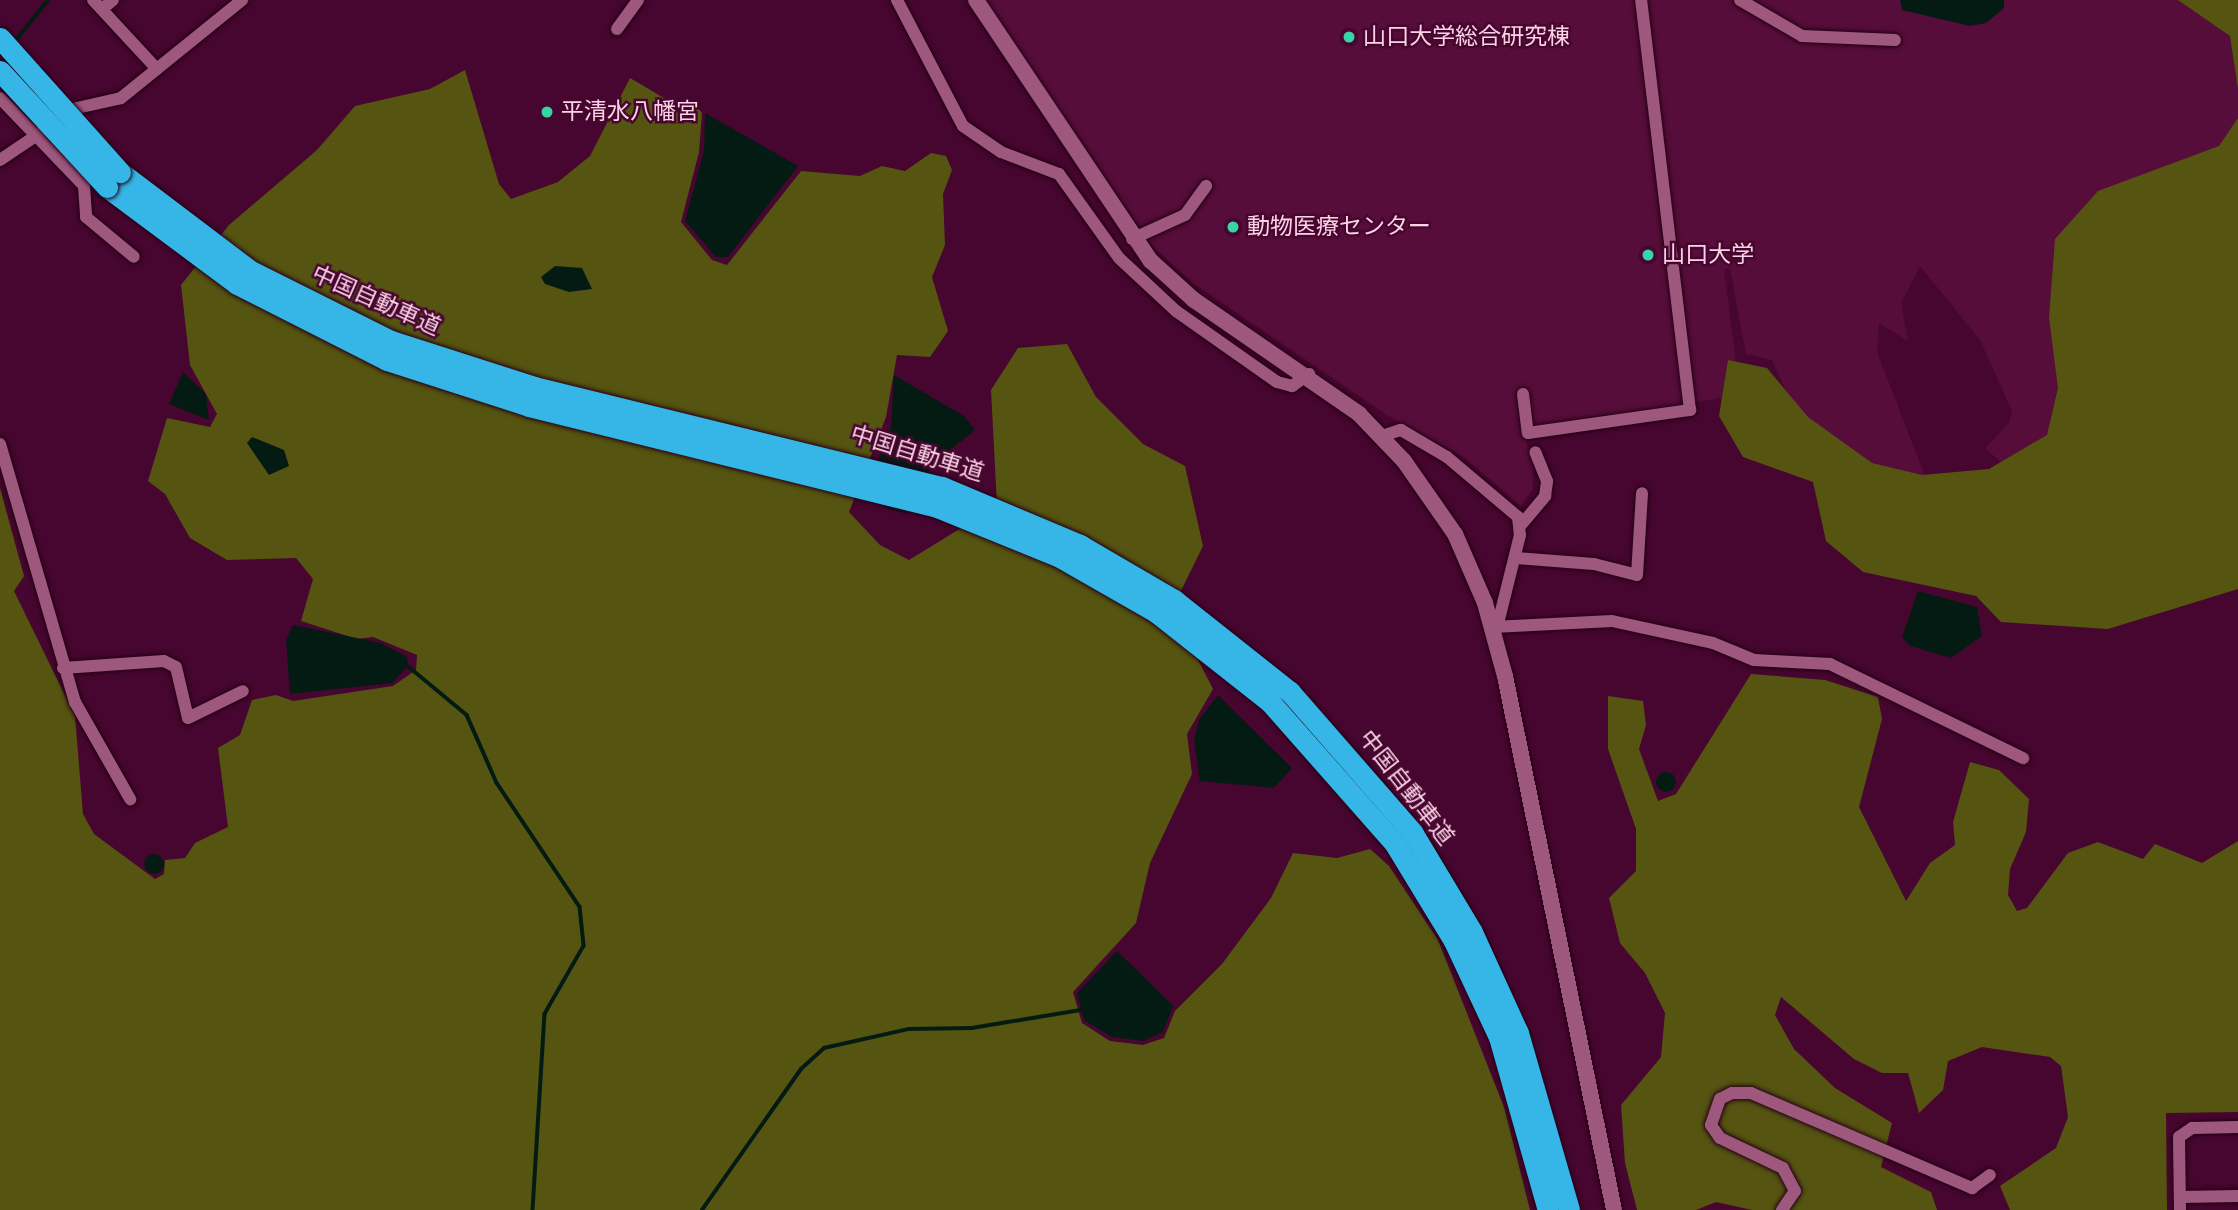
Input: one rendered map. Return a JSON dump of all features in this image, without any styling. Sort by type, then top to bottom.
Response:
[{"type":"highway","name":"中国自動車道","points":[[0,38],[114,179]]},
{"type":"highway","name":"中国自動車道","points":[[0,71],[114,179],[237,284],[387,360],[529,406],[859,473],[939,497],[1080,545],[1174,600],[1290,692],[1374,782],[1443,882],[1494,978],[1536,1079],[1569,1210]]},
{"type":"highway","name":"中国自動車道","points":[[939,497],[1060,556],[1156,612],[1270,702],[1359,797],[1423,888],[1476,986],[1516,1088],[1548,1210]]},
{"type":"street","points":[[113,0],[97,5],[157,69]]},
{"type":"street","points":[[0,159],[77,108],[121,98],[242,0]]},
{"type":"street","points":[[617,29],[638,0]]},
{"type":"street","points":[[897,0],[963,126],[1001,152],[1059,174],[1119,258],[1176,311],[1277,382],[1292,386],[1309,374]]},
{"type":"street","points":[[976,0],[1132,239],[1194,300],[1309,374],[1382,436],[1455,534],[1495,627],[1614,1210]]},
{"type":"street","points":[[1523,394],[1528,433],[1690,410],[1641,0]]},
{"type":"street","points":[[1740,0],[1802,36],[1895,40]]},
{"type":"street","points":[[0,98],[33,136],[84,186],[90,223],[134,257]]},
{"type":"street","points":[[1132,239],[1185,215],[1206,186]]},
{"type":"street","points":[[1382,436],[1401,430],[1447,457],[1521,524]]},
{"type":"street","points":[[0,444],[75,702],[130,799]]},
{"type":"street","points":[[1495,627],[1516,558],[1521,524],[1545,496],[1547,481],[1535,452]]},
{"type":"street","points":[[1516,558],[1594,564],[1637,575],[1642,493]]},
{"type":"street","points":[[1495,627],[1612,621],[1713,643],[1754,660],[1830,664],[2023,758]]},
{"type":"street","points":[[63,668],[164,661],[176,667],[187,718],[243,691]]},
{"type":"street","points":[[1782,1210],[1795,1191],[1783,1168],[1720,1138],[1711,1125],[1720,1099],[1732,1093],[1762,1097],[1972,1188],[1990,1175]]},
{"type":"street","points":[[2238,1127],[2192,1128],[2179,1137],[2180,1203],[2238,1196]]},
{"type":"shaded area","name":"山口大学","points":[[985,0],[2238,0],[2238,305],[2011,471],[1985,448],[2009,423],[2012,411],[1980,340],[1920,266],[1901,303],[1908,341],[1879,323],[1877,352],[1940,515],[1805,433],[1772,360],[1746,354],[1730,269],[1724,269],[1740,395],[1522,430],[1532,459],[1533,489],[1521,506],[1465,458],[1387,415],[1193,283],[1152,246]]},
{"type":"shaded area","points":[[1900,0],[2004,0],[2004,8],[1986,23],[1970,26],[1902,10]]},
{"type":"shaded area","points":[[2178,0],[2238,0],[2238,89],[2230,36]]},
{"type":"shaded area","points":[[465,70],[499,184],[511,199],[558,182],[590,156],[630,78],[676,105],[692,101],[702,113],[699,152],[681,222],[712,260],[727,265],[801,171],[860,176],[882,166],[905,171],[931,153],[946,156],[952,170],[943,194],[945,245],[932,277],[948,331],[930,357],[897,355],[886,417],[849,512],[880,545],[909,560],[997,506],[991,390],[1018,348],[1067,344],[1096,397],[1143,444],[1185,466],[1203,546],[1172,609],[1213,689],[1187,734],[1192,774],[1150,863],[1136,923],[1073,992],[1082,1023],[1110,1041],[1143,1045],[1164,1038],[1175,1011],[1222,964],[1271,898],[1293,853],[1337,858],[1370,849],[1389,866],[1438,940],[1504,1107],[1530,1210],[0,1210],[0,488],[24,576],[14,591],[75,716],[83,814],[94,834],[155,879],[164,874],[165,860],[185,858],[195,843],[228,827],[218,748],[240,735],[252,700],[276,695],[293,701],[393,686],[416,670],[417,655],[373,637],[357,639],[301,621],[313,579],[296,558],[227,560],[190,538],[165,494],[148,481],[167,418],[210,427],[217,414],[190,365],[181,285],[229,225],[317,150],[355,106],[430,89]]},
{"type":"shaded area","points":[[705,113],[798,166],[728,257],[716,257],[685,221],[704,151]]},
{"type":"shaded area","points":[[2238,118],[2238,589],[2108,629],[2001,622],[1976,596],[1863,572],[1826,541],[1813,482],[1743,457],[1719,416],[1728,360],[1767,368],[1808,417],[1872,463],[1922,475],[1989,469],[2047,435],[2058,388],[2049,318],[2055,239],[2098,191],[2219,146]]},
{"type":"shaded area","points":[[555,266],[582,268],[592,289],[569,292],[545,284],[541,277]]},
{"type":"shaded area","points":[[183,372],[206,394],[209,420],[169,404]]},
{"type":"shaded area","points":[[894,375],[964,416],[975,430],[932,465],[916,507],[905,513],[888,509],[876,496],[874,471],[891,426]]},
{"type":"shaded area","points":[[252,437],[284,450],[289,466],[269,475],[247,443]]},
{"type":"shaded area","points":[[1918,591],[1977,607],[1982,636],[1951,658],[1910,646],[1902,637]]},
{"type":"shaded area","points":[[293,625],[381,643],[407,657],[408,666],[392,683],[290,694],[286,639]]},
{"type":"shaded area","points":[[1751,674],[1825,680],[1878,697],[1882,719],[1859,807],[1906,901],[1930,863],[1955,845],[1953,822],[1970,762],[1999,770],[2029,799],[2026,832],[2010,869],[2008,895],[2017,911],[2027,908],[2068,853],[2098,842],[2143,859],[2155,844],[2202,863],[2238,841],[2238,1112],[2166,1113],[2167,1210],[2010,1210],[2000,1186],[2056,1148],[2068,1117],[2061,1066],[2050,1057],[1982,1047],[1948,1061],[1943,1090],[1919,1113],[1908,1073],[1882,1073],[1854,1059],[1781,997],[1775,1015],[1794,1049],[1835,1088],[1892,1123],[1881,1167],[1931,1192],[1937,1210],[1752,1210],[1716,1202],[1696,1210],[1637,1210],[1625,1163],[1621,1105],[1661,1057],[1665,1013],[1645,973],[1620,943],[1609,898],[1636,871],[1636,829],[1608,749],[1608,696],[1643,701],[1646,725],[1639,749],[1658,801],[1676,794]]},
{"type":"shaded area","points":[[1218,695],[1292,768],[1274,788],[1200,781],[1194,740],[1199,720]]},
{"type":"shaded area","points":[[1666,772],[1673,775],[1676,782],[1673,789],[1666,792],[1659,789],[1656,782],[1659,775]]},
{"type":"shaded area","points":[[154,854],[161,857],[164,864],[161,871],[154,874],[147,871],[144,864],[147,857]]},
{"type":"shaded area","points":[[1117,951],[1173,1006],[1163,1032],[1143,1041],[1112,1037],[1084,1020],[1077,993]]},
{"type":"waterway","points":[[13,44],[48,0]]},
{"type":"waterway","points":[[408,666],[467,715],[497,783],[580,907],[584,946],[545,1014],[533,1210]]},
{"type":"waterway","points":[[702,1210],[801,1069],[824,1048],[909,1029],[972,1028],[1081,1010]]},
{"type":"place","name":"山口大学総合研究棟","points":[[1349,37]]},
{"type":"place","name":"平清水八幡宮","points":[[547,112]]},
{"type":"place","name":"動物医療センター","points":[[1233,227]]},
{"type":"place","name":"山口大学","points":[[1648,255]]}]
